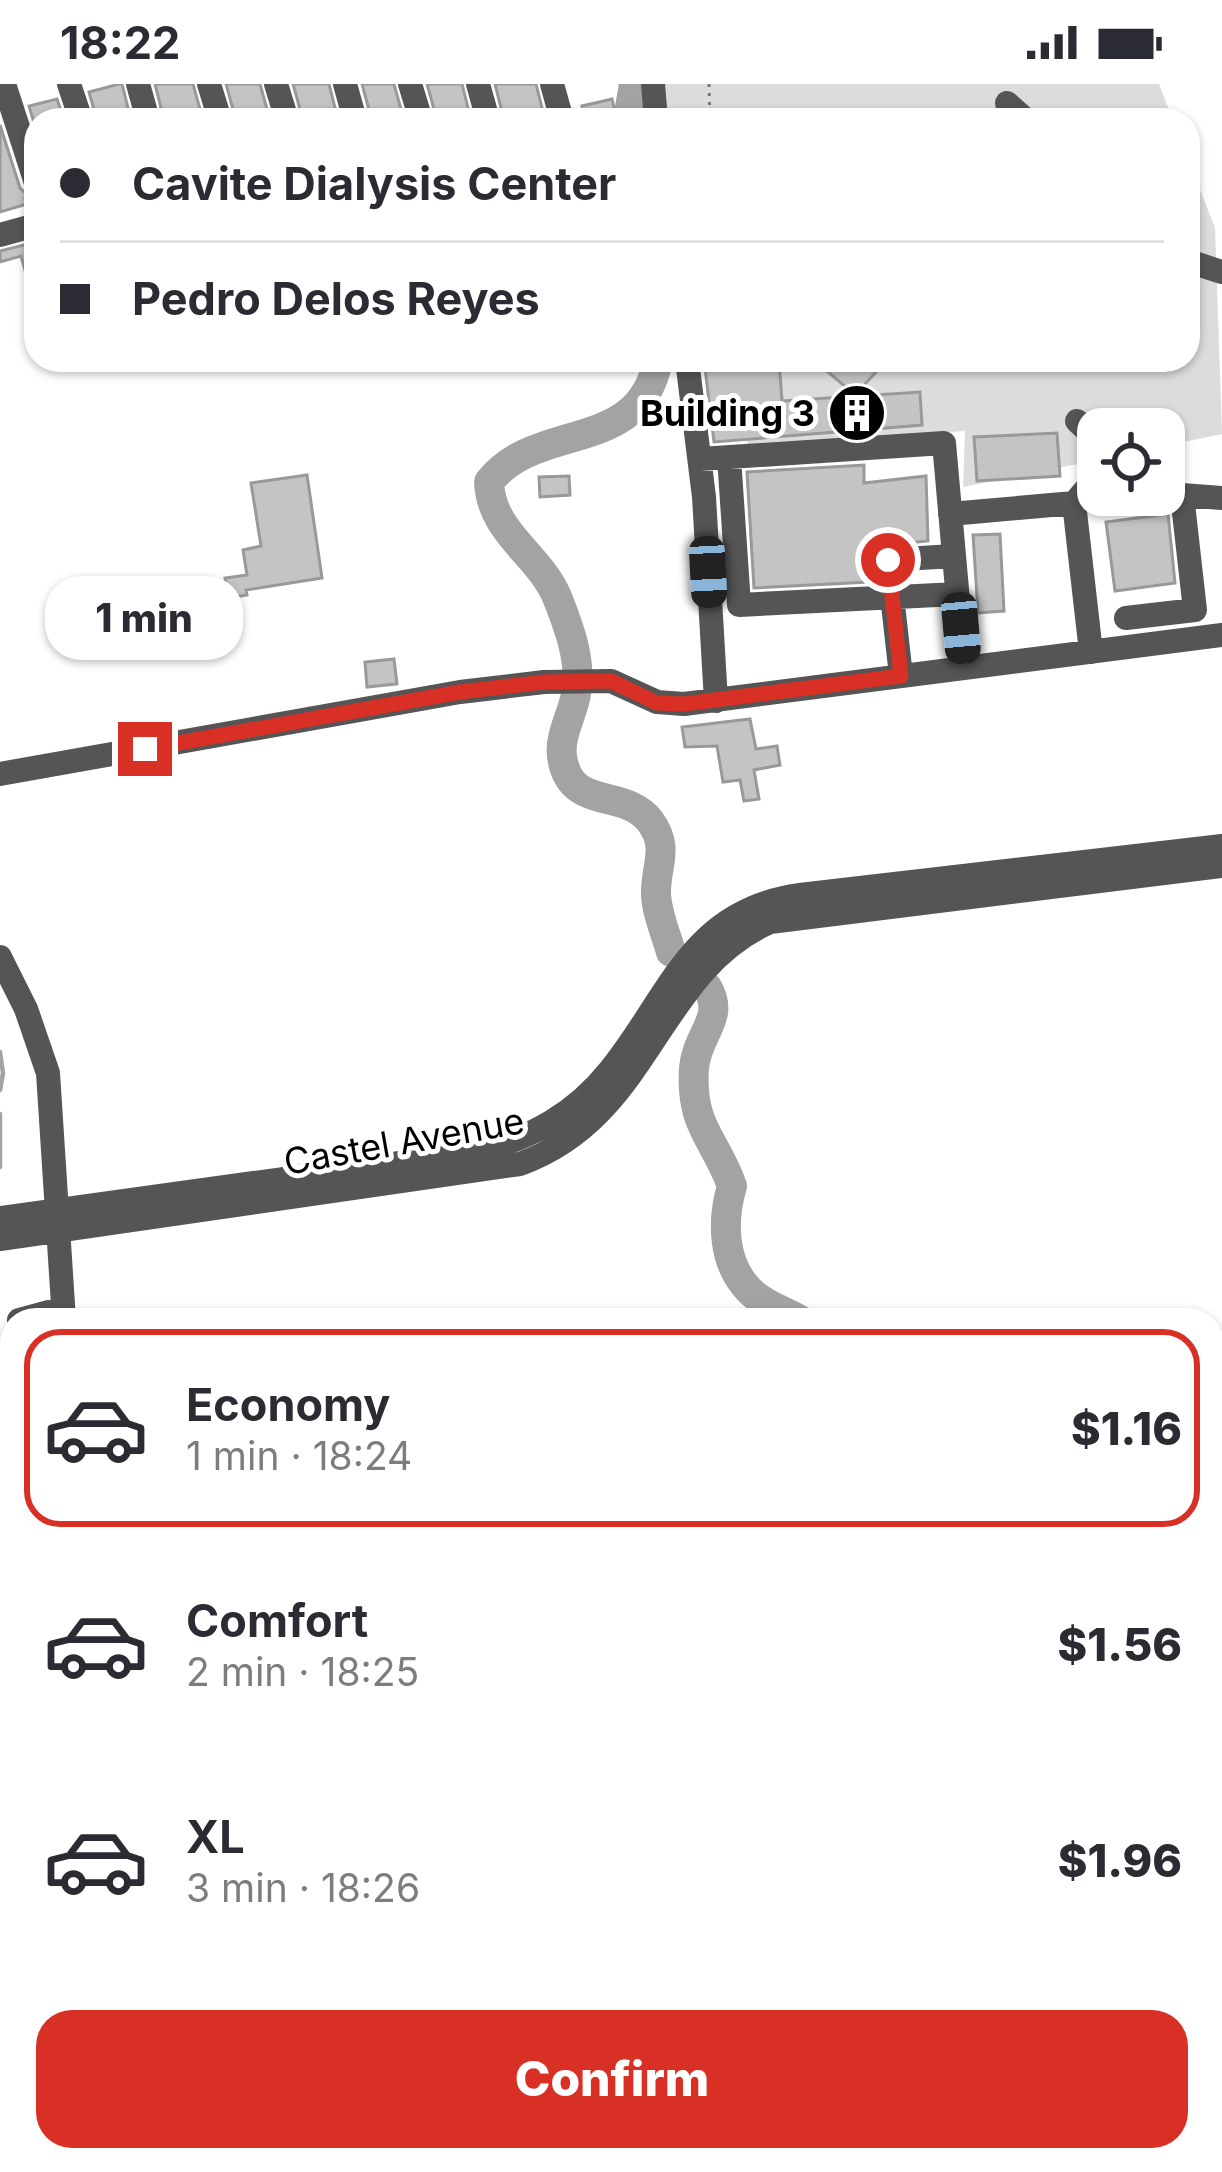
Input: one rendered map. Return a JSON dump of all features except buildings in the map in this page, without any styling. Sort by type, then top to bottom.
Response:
[{"type":"street","points":[[10,86],[24,138]]},
{"type":"street","points":[[1007,103],[1013,108]]},
{"type":"street","points":[[689,372],[700,459],[716,701]]},
{"type":"street","points":[[700,459],[944,443],[964,668]]},
{"type":"street","points":[[729,457],[739,605],[957,594]]},
{"type":"street","points":[[1185,493],[1222,498]]},
{"type":"street","points":[[950,514],[1077,500]]},
{"type":"street","points":[[1074,503],[1091,652]]},
{"type":"street","points":[[1126,618],[1195,610],[1178,516]]},
{"type":"street","points":[[901,676],[888,560],[953,556]]},
{"type":"street","points":[[0,774],[460,692],[595,680],[629,687],[657,703],[716,701],[1222,635]]},
{"type":"street","name":"Castel Avenue","points":[[0,1239],[58,1221],[479,1152],[526,1137],[562,1116],[598,1084],[686,958],[758,903],[1222,846]]},
{"type":"street","name":"Castel Avenue","points":[[0,1218],[58,1221],[471,1173],[540,1156],[579,1132],[626,1085],[694,982],[733,946],[770,922],[1222,866]]},
{"type":"street","points":[[0,958],[26,1009],[48,1073],[63,1308]]},
{"type":"shaded area","points":[[648,84],[1159,84],[1168,108],[648,108]]},
{"type":"shaded area","points":[[1200,190],[1215,228],[1222,434],[1185,442],[1185,408],[1077,408],[1077,464],[963,487],[965,431],[748,447],[741,372],[1200,372]]},
{"type":"waterway","points":[[630,108],[634,84]]},
{"type":"waterway","points":[[654,372],[648,390],[631,411],[585,434],[533,450],[509,463],[489,482],[498,515],[549,582],[573,644],[577,682],[562,748],[567,773],[586,792],[639,811],[656,830],[661,847],[656,897],[671,952]]},
{"type":"waterway","points":[[707,987],[713,1008],[696,1056],[696,1105],[732,1186],[726,1226],[734,1267],[754,1295],[777,1308]]},
{"type":"waterway","points":[[0,1052],[0,1090]]},
{"type":"waterway","points":[[0,1114],[0,1167]]},
{"type":"place","name":"Building 3","points":[[857,413]]},
{"type":"route","points":[[145,749],[460,692],[544,682],[611,681],[657,703],[684,704],[901,676],[888,560]]}]
